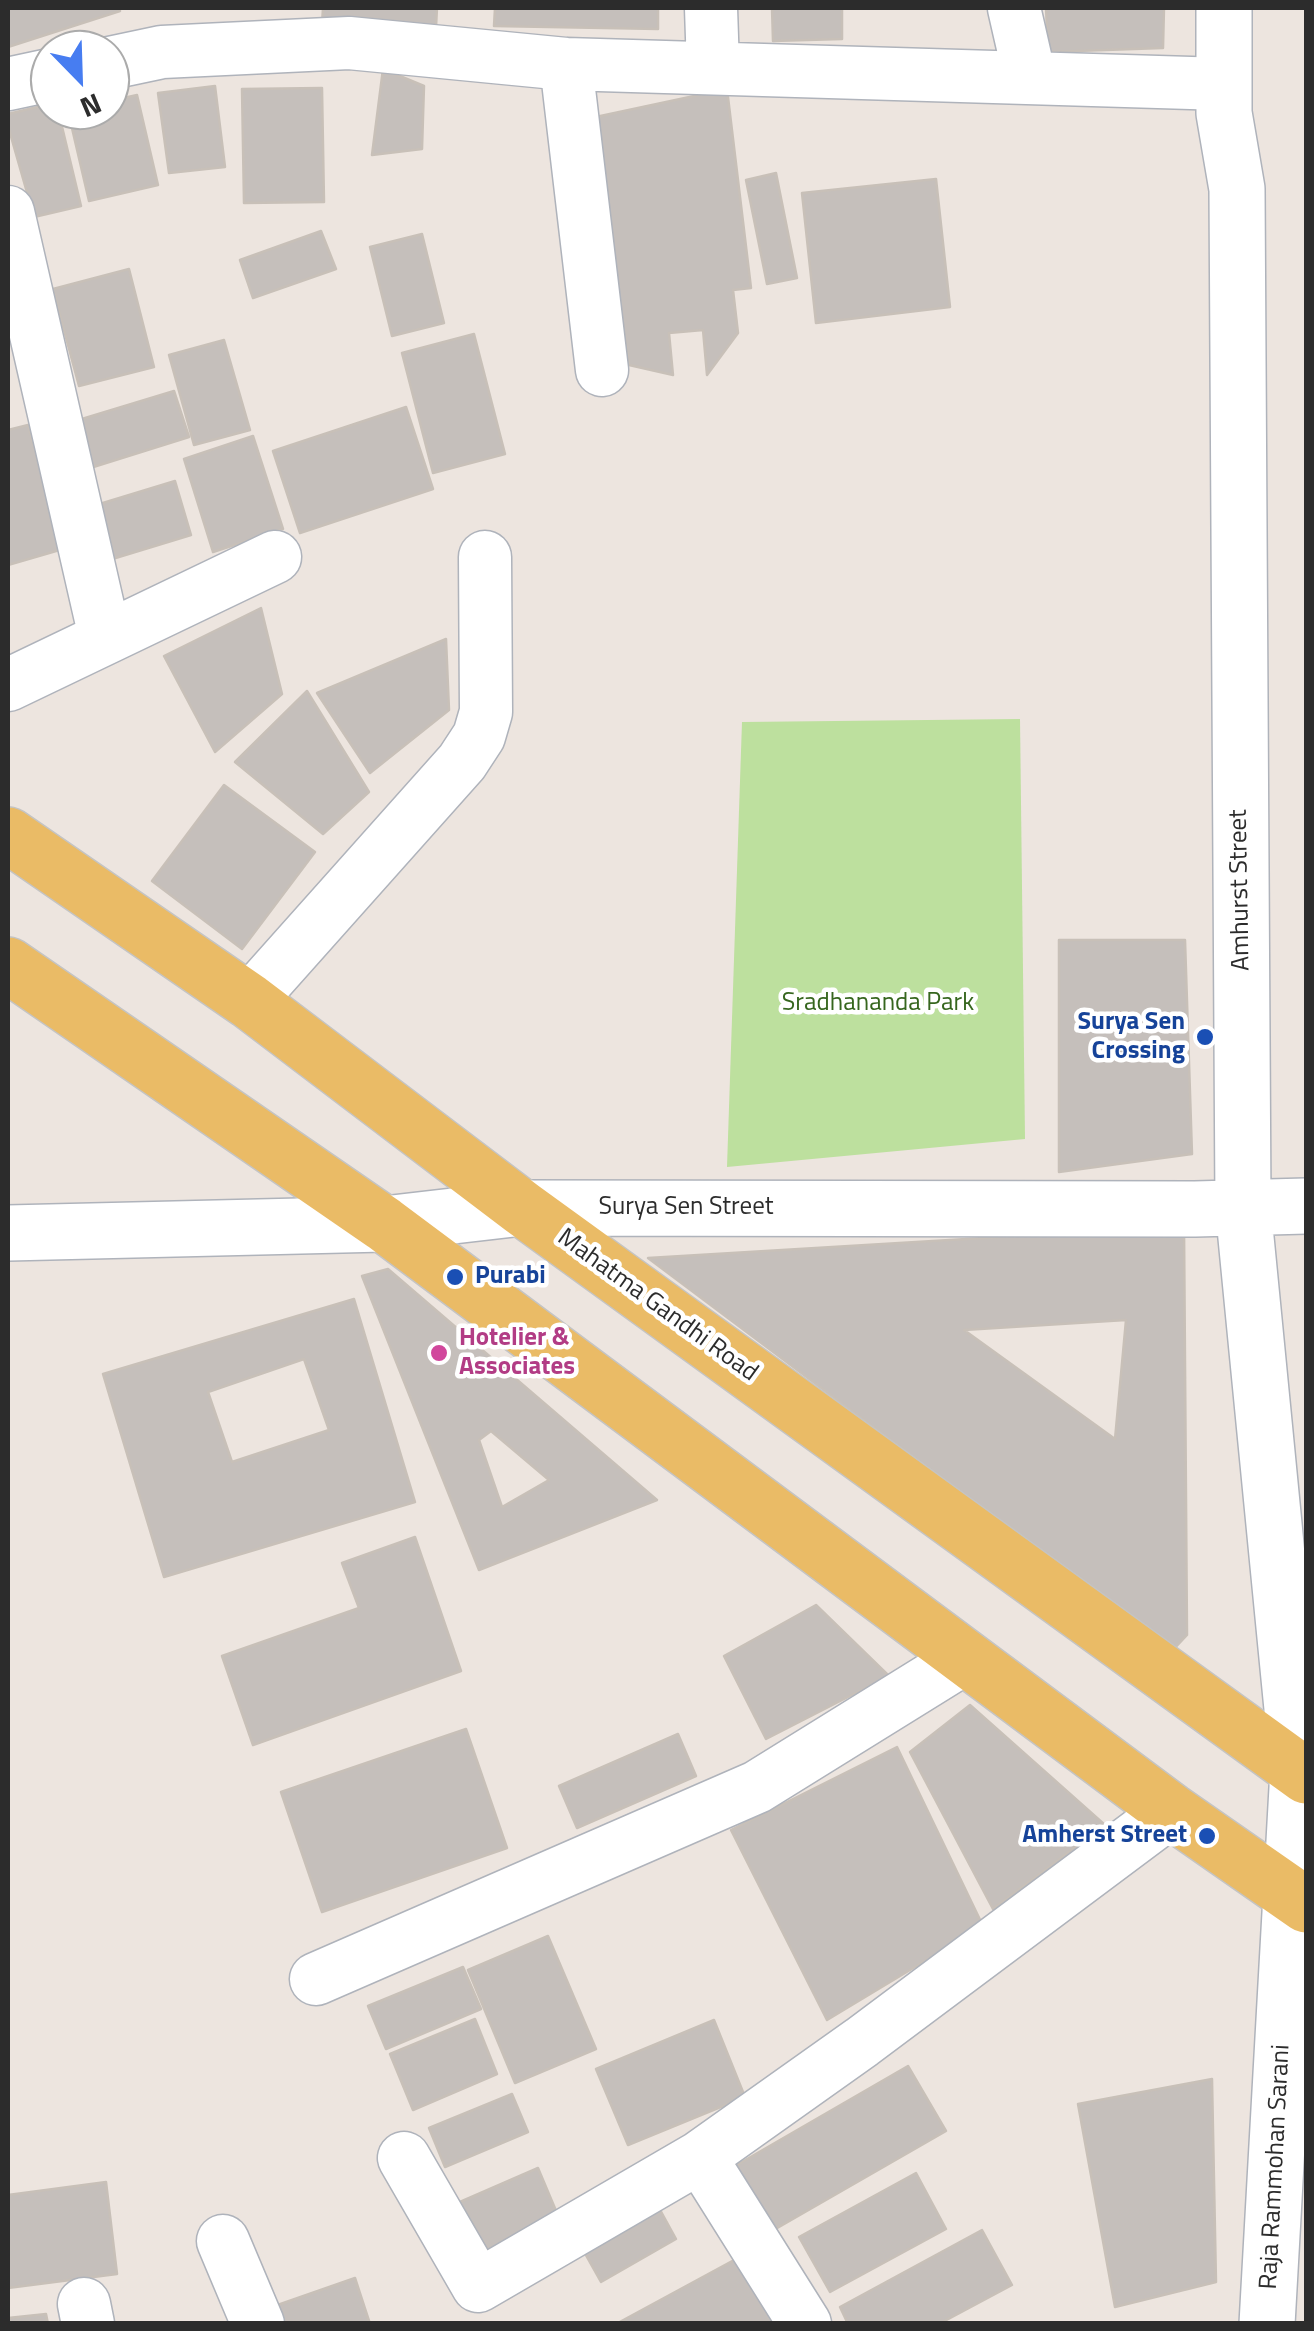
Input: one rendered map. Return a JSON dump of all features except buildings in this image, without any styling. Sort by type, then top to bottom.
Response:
[{"type":"main road","name":"Amhurst Street","points":[[1224,8],[1224,113],[1237,189],[1243,1206],[1302,1773]]},
{"type":"main road","name":"Mahatma Gandhi Road","points":[[8,835],[249,1001],[522,1208],[1302,1773]]},
{"type":"main road","points":[[8,965],[384,1224],[1171,1811],[1299,1900]]},
{"type":"main road","name":"Surya Sen Street","points":[[8,1233],[384,1224],[522,1208],[1306,1206]]},
{"type":"main road","name":"Raja Rammohan Sarani","points":[[1267,2324],[1299,1900],[1302,1773]]},
{"type":"street","points":[[711,8],[713,67]]},
{"type":"street","points":[[1014,8],[1030,78]]},
{"type":"street","points":[[130,48],[155,30],[349,43],[566,64],[1224,84]]},
{"type":"street","points":[[566,64],[602,370]]},
{"type":"street","points":[[8,212],[105,638]]},
{"type":"street","points":[[8,685],[275,557]]},
{"type":"street","points":[[249,1001],[462,762],[479,736],[486,712],[485,557]]},
{"type":"street","points":[[316,1979],[757,1787],[965,1658]]},
{"type":"street","points":[[404,2158],[478,2286],[700,2157],[862,2042],[1171,1811]]},
{"type":"street","points":[[700,2157],[804,2324]]},
{"type":"street","points":[[223,2241],[258,2324]]},
{"type":"green space","name":"Sradhananda Park","points":[[1020,719],[1025,1139],[727,1167],[742,722]]},
{"type":"place","name":"Surya Sen Crossing","points":[[1205,1037]]},
{"type":"place","name":"Purabi","points":[[455,1277]]},
{"type":"place","name":"Hotelier & Associates","points":[[439,1353]]},
{"type":"place","name":"Amherst Street","points":[[1207,1836]]}]
